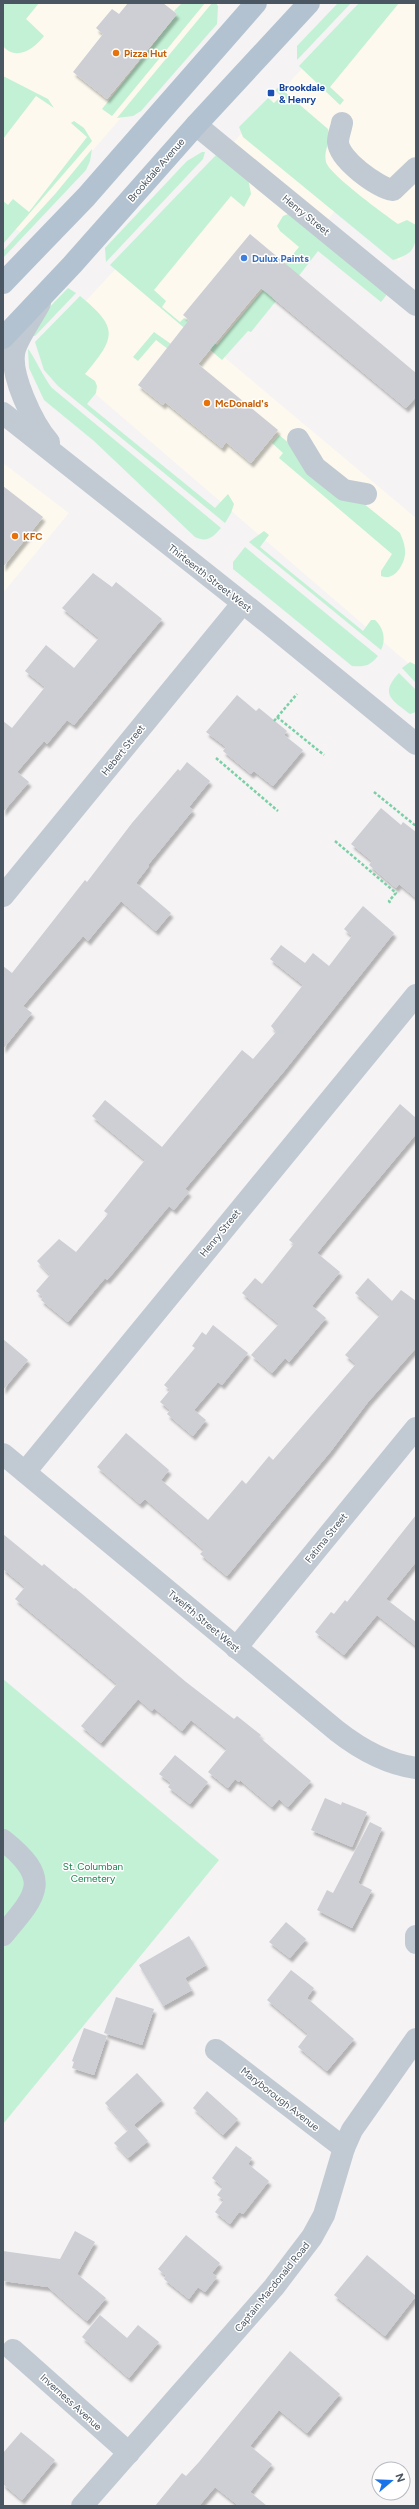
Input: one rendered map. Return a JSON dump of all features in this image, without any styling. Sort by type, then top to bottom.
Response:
[{"type":"main road","points":[[3,283],[86,197],[256,3]]},
{"type":"main road","name":"Brookdale Avenue","points":[[3,338],[47,292],[196,125],[309,3]]},
{"type":"street","points":[[342,123],[338,143],[342,155],[381,188],[393,190],[416,168]]},
{"type":"street","name":"Henry Street","points":[[196,125],[416,305]]},
{"type":"street","points":[[47,292],[15,350],[17,372],[21,392],[38,429],[80,475]]},
{"type":"street","name":"Thirteenth Street West","points":[[3,413],[416,744]]},
{"type":"street","points":[[298,439],[315,467],[344,490],[366,494]]},
{"type":"street","name":"Hebert Street","points":[[3,896],[242,604]]},
{"type":"street","name":"Henry Street","points":[[25,1472],[416,995]]},
{"type":"street","name":"Fatima Street","points":[[236,1648],[416,1428]]},
{"type":"street","name":"Twelfth Street West","points":[[3,1454],[236,1648],[353,1743],[384,1759],[416,1768]]},
{"type":"street","points":[[3,1840],[20,1854],[34,1873],[34,1893],[3,1935]]},
{"type":"street","points":[[416,1936],[416,1943]]},
{"type":"street","name":"Captain Macdonald Road","points":[[82,2506],[274,2287],[312,2237],[324,2215],[344,2148],[352,2130],[416,2039]]},
{"type":"street","name":"Maryborough Avenue","points":[[216,2050],[344,2148]]},
{"type":"street","name":"Inverness Avenue","points":[[13,2350],[129,2453]]},
{"type":"path","points":[[274,721],[297,694]]},
{"type":"path","points":[[277,717],[324,755]]},
{"type":"path","points":[[216,758],[278,811]]},
{"type":"path","points":[[374,792],[416,826]]},
{"type":"path","points":[[335,841],[396,893],[389,902],[391,904]]},
{"type":"shaded area","points":[[21,3],[221,3],[21,233],[3,219],[3,39]]},
{"type":"shaded area","points":[[363,3],[416,3],[416,241],[399,261],[335,211],[218,352],[416,518],[416,670],[42,348]]},
{"type":"shaded area","points":[[3,463],[69,513],[3,593]]},
{"type":"green space","points":[[3,3],[39,3],[26,19],[44,36],[36,45],[25,52],[14,53],[8,51],[3,46]]},
{"type":"green space","points":[[182,3],[205,3],[112,116],[102,109],[177,14],[174,11]]},
{"type":"green space","points":[[212,3],[216,3],[218,6],[217,24],[141,111],[133,116],[117,118]]},
{"type":"green space","points":[[338,3],[351,3],[297,60],[297,46]]},
{"type":"green space","points":[[359,3],[399,3],[330,87],[344,100],[340,105],[299,66]]},
{"type":"green space","points":[[3,76],[48,99],[54,108],[36,96],[3,139]]},
{"type":"green space","points":[[279,87],[328,129],[329,138],[325,158],[329,168],[358,194],[398,224],[407,220],[416,225],[415,244],[410,252],[393,260],[243,137],[239,127],[268,98],[274,103],[281,96],[275,90]]},
{"type":"green space","points":[[74,121],[84,128],[92,141],[3,244],[3,201],[8,205],[13,199],[29,212],[87,137],[71,123]]},
{"type":"green space","points":[[92,149],[90,161],[86,170],[3,258],[3,251],[56,193]]},
{"type":"green space","points":[[202,152],[205,152],[203,159],[106,262],[105,248],[187,161]]},
{"type":"green space","points":[[216,155],[248,178],[251,194],[244,207],[231,196],[154,290],[166,301],[162,307],[180,322],[184,318],[217,345],[299,247],[280,231],[277,226],[283,216],[293,212],[388,293],[381,302],[318,251],[298,277],[293,272],[272,298],[276,301],[251,332],[248,331],[222,360],[110,265]]},
{"type":"green space","points":[[68,288],[76,293],[35,336],[31,336],[41,316]]},
{"type":"green space","points":[[80,296],[102,316],[109,333],[103,351],[85,374],[95,381],[97,386],[96,393],[87,404],[215,508],[228,494],[234,504],[225,523],[58,386],[44,370],[35,342]]},
{"type":"green space","points":[[154,332],[171,344],[168,349],[156,340],[138,361],[133,357]]},
{"type":"green space","points":[[28,349],[52,388],[221,528],[210,538],[199,539],[195,537],[94,441],[44,400],[29,368]]},
{"type":"green space","points":[[279,435],[400,533],[405,555],[402,565],[395,574],[386,577],[381,576],[381,571],[392,554],[279,458],[283,453],[272,443]]},
{"type":"green space","points":[[264,531],[269,535],[260,547],[363,631],[371,620],[375,620],[378,623],[384,638],[381,650],[249,542]]},
{"type":"green space","points":[[245,547],[378,656],[366,665],[352,666],[233,569],[233,562]]},
{"type":"green space","points":[[410,662],[416,665],[416,683],[402,668]]},
{"type":"green space","points":[[399,673],[416,690],[416,712],[410,714],[398,705],[390,696],[390,686]]},
{"type":"green space","name":"St. Columban Cemetery","points":[[3,1679],[219,1860],[3,2124]]},
{"type":"building","name":"Pizza Hut","points":[[128,3],[163,3],[177,14],[107,99],[73,72],[103,34],[96,28],[112,9],[119,14]]},
{"type":"building","points":[[250,234],[416,373],[416,397],[406,408],[261,288],[198,364],[278,430],[251,463],[226,442],[222,448],[165,402],[163,405],[138,385],[189,320],[183,315]]},
{"type":"building","name":"KFC","points":[[3,486],[43,517],[3,567]]},
{"type":"building","points":[[93,573],[112,587],[116,582],[162,619],[74,725],[67,720],[47,744],[44,741],[17,772],[29,782],[3,812],[3,721],[12,728],[45,687],[25,671],[46,645],[74,668],[99,638],[62,608]]},
{"type":"building","points":[[237,695],[256,711],[259,708],[287,731],[284,735],[303,750],[273,786],[254,771],[251,774],[223,751],[226,747],[206,732]]},
{"type":"building","points":[[187,762],[210,781],[189,807],[193,810],[148,865],[149,866],[136,883],[171,913],[156,931],[121,901],[88,941],[83,936],[23,1006],[32,1013],[3,1049],[3,966],[12,973],[85,880],[87,882],[132,823],[178,769],[180,771]]},
{"type":"building","points":[[381,808],[401,825],[403,822],[416,832],[416,898],[399,884],[396,888],[369,865],[372,861],[351,844]]},
{"type":"building","points":[[363,906],[394,933],[285,1070],[185,1189],[189,1192],[174,1210],[169,1206],[115,1271],[107,1280],[105,1278],[68,1322],[41,1300],[43,1297],[36,1291],[50,1275],[37,1261],[59,1239],[76,1252],[108,1214],[104,1211],[145,1160],[92,1116],[105,1100],[162,1147],[242,1050],[253,1059],[276,1032],[271,1026],[303,985],[270,959],[281,945],[305,963],[313,953],[329,966],[352,936],[344,929]]},
{"type":"building","points":[[400,1104],[416,1118],[416,1134],[317,1253],[340,1272],[312,1306],[326,1318],[289,1362],[285,1358],[272,1373],[251,1355],[279,1324],[242,1293],[255,1278],[262,1284],[294,1244],[289,1240]]},
{"type":"building","points":[[368,1278],[392,1301],[401,1290],[416,1301],[416,1348],[368,1402],[331,1451],[227,1576],[200,1554],[204,1550],[145,1499],[140,1504],[97,1467],[126,1433],[169,1470],[161,1480],[208,1520],[242,1480],[246,1484],[269,1456],[273,1460],[356,1364],[345,1355],[380,1315],[355,1293]]},
{"type":"building","points":[[213,1325],[248,1353],[222,1385],[218,1382],[194,1410],[206,1420],[193,1436],[167,1414],[170,1410],[160,1402],[170,1390],[164,1385],[195,1348],[192,1346],[202,1332],[206,1335]]},
{"type":"building","points":[[3,1339],[28,1360],[3,1390]]},
{"type":"building","points":[[416,1515],[416,1562],[386,1599],[416,1622],[416,1646],[377,1615],[344,1655],[315,1632],[331,1612],[334,1614],[345,1600],[347,1602]]},
{"type":"building","points":[[3,1534],[42,1566],[44,1564],[74,1589],[75,1588],[186,1682],[234,1719],[237,1716],[261,1735],[259,1737],[311,1781],[288,1807],[279,1799],[272,1807],[240,1780],[239,1782],[235,1779],[228,1788],[208,1772],[227,1749],[191,1720],[182,1731],[154,1708],[152,1711],[138,1699],[101,1743],[81,1726],[117,1684],[15,1599],[25,1587],[3,1569]]},
{"type":"building","points":[[175,1755],[208,1782],[190,1804],[168,1787],[171,1783],[159,1774]]},
{"type":"building","points":[[325,1798],[341,1805],[342,1802],[367,1812],[352,1847],[311,1830]]},
{"type":"building","points":[[370,1822],[382,1828],[358,1883],[372,1890],[352,1928],[317,1910],[327,1890],[333,1893]]},
{"type":"building","points":[[286,1922],[306,1939],[290,1958],[269,1942]]},
{"type":"building","points":[[189,1936],[206,1965],[185,1978],[192,1990],[163,2006],[139,1965]]},
{"type":"building","points":[[291,1970],[314,1988],[307,1998],[354,2039],[327,2071],[298,2047],[308,2034],[267,2000]]},
{"type":"building","points":[[116,1997],[154,2009],[142,2045],[104,2033]]},
{"type":"building","points":[[84,2028],[107,2036],[94,2075],[72,2068],[74,2062],[72,2061]]},
{"type":"building","points":[[137,2073],[162,2100],[128,2130],[105,2103]]},
{"type":"building","points":[[207,2091],[238,2119],[223,2135],[193,2108]]},
{"type":"building","points":[[134,2125],[148,2141],[128,2158],[114,2143]]},
{"type":"building","points":[[236,2146],[252,2158],[248,2164],[269,2181],[243,2214],[239,2212],[230,2224],[215,2212],[224,2200],[217,2195],[223,2187],[212,2178]]},
{"type":"building","points":[[75,2231],[95,2242],[77,2274],[106,2298],[87,2321],[48,2287],[3,2281],[3,2251],[60,2259]]},
{"type":"building","points":[[186,2235],[220,2263],[212,2273],[217,2277],[205,2292],[198,2287],[189,2299],[164,2279],[166,2276],[158,2269]]},
{"type":"building","points":[[367,2255],[416,2296],[385,2336],[334,2295]]},
{"type":"building","points":[[100,2315],[127,2338],[138,2325],[159,2342],[129,2378],[82,2337]]},
{"type":"building","points":[[290,2351],[340,2394],[307,2433],[279,2410],[250,2446],[272,2464],[250,2492],[267,2506],[239,2506],[215,2487],[199,2506],[155,2506],[182,2473],[186,2476],[199,2462]]},
{"type":"building","points":[[21,2432],[55,2460],[22,2500],[3,2484],[3,2453]]},
{"type":"place","name":"Pizza Hut","points":[[116,53]]},
{"type":"place","name":"Brookdale & Henry","points":[[271,93]]},
{"type":"place","name":"Dulux Paints","points":[[244,258]]},
{"type":"place","name":"McDonald's","points":[[207,403]]},
{"type":"place","name":"KFC","points":[[15,536]]}]
